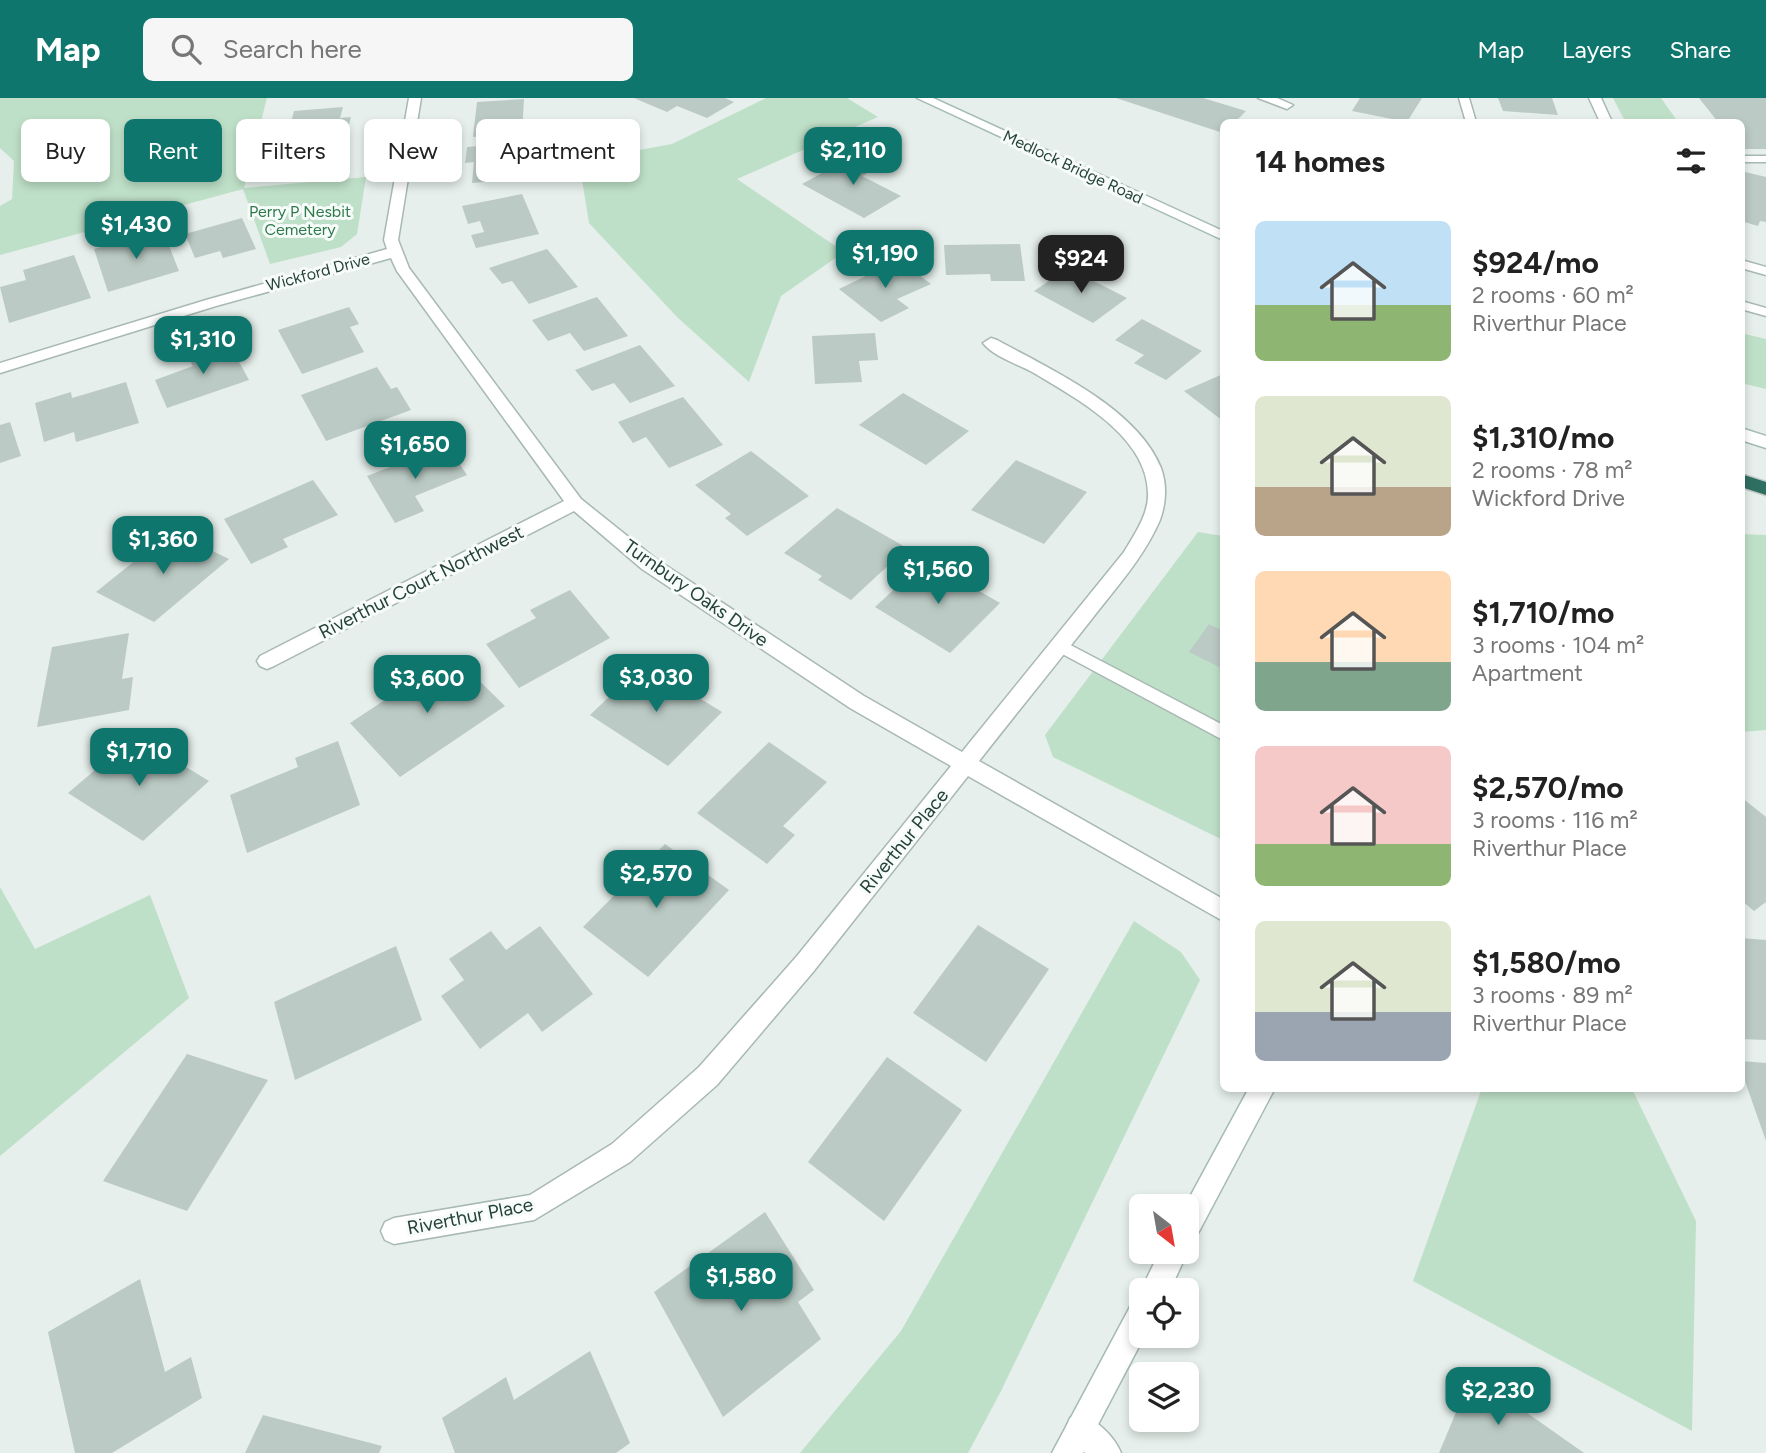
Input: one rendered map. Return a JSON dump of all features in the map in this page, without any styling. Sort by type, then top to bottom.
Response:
[{"type":"highway","points":[[1745,481],[1766,489]]},
{"type":"street","points":[[394,252],[391,240],[415,98]]},
{"type":"street","name":"Medlock Bridge Road","points":[[923,98],[1220,235]]},
{"type":"street","points":[[1264,98],[1287,105]]},
{"type":"street","points":[[1595,98],[1605,119]]},
{"type":"street","name":"Wickford Drive","points":[[0,368],[211,303],[394,252]]},
{"type":"street","name":"Turnbury Oaks Drive","points":[[394,252],[402,268],[575,503],[649,564],[857,702],[1220,909]]},
{"type":"street","name":"Riverthur Place","points":[[394,1231],[534,1207],[621,1153],[708,1076],[805,964],[1130,557],[1150,523],[1157,492],[1147,457],[1122,427],[1094,403],[991,343]]},
{"type":"street","points":[[1745,435],[1766,442]]},
{"type":"street","name":"Riverthur Court Northwest","points":[[267,661],[575,503]]},
{"type":"street","points":[[1199,1206],[1261,1092]]},
{"type":"street","points":[[1106,1453],[1074,1441],[1129,1338]]},
{"type":"lane","points":[[1464,98],[1471,119]]},
{"type":"lane","points":[[1745,159],[1766,159]]},
{"type":"lane","points":[[1745,265],[1766,271]]},
{"type":"lane","points":[[1745,306],[1766,312]]},
{"type":"lane","points":[[1059,645],[1220,731]]},
{"type":"green space","name":"Perry P Nesbit Cemetery","points":[[0,98],[267,98],[262,119],[236,119],[236,182],[246,182],[244,188],[311,182],[350,182],[350,178],[364,177],[357,234],[341,247],[270,264],[243,189],[0,255],[0,206],[12,199],[14,161],[0,148]]},
{"type":"green space","points":[[766,98],[847,98],[878,117],[737,179],[844,252],[781,296],[749,382],[677,317],[589,223],[582,182],[640,182],[640,150],[672,144]]},
{"type":"green space","points":[[1613,98],[1661,98],[1676,119],[1624,119]]},
{"type":"green space","points":[[1745,334],[1766,339],[1766,389],[1745,384]]},
{"type":"green space","points":[[1198,532],[1220,536],[1220,839],[1053,757],[1045,735]]},
{"type":"green space","points":[[1745,534],[1766,535],[1766,730],[1745,732]]},
{"type":"green space","points":[[0,887],[35,949],[150,895],[189,998],[0,1156]]},
{"type":"green space","points":[[1134,921],[1181,952],[1200,980],[1000,1393],[968,1453],[800,1453],[901,1331]]},
{"type":"green space","points":[[1481,1092],[1633,1092],[1696,1221],[1692,1431],[1413,1281]]},
{"type":"building","points":[[634,98],[725,98],[734,102],[707,118],[677,106],[667,112]]},
{"type":"building","points":[[1116,98],[1203,98],[1246,111],[1238,119],[1220,119],[1220,132]]},
{"type":"building","points":[[1360,98],[1422,98],[1409,119],[1392,119],[1352,111]]},
{"type":"building","points":[[1498,98],[1552,98],[1558,115],[1503,111]]},
{"type":"building","points":[[1699,98],[1766,98],[1766,149],[1745,149],[1745,119],[1716,119]]},
{"type":"building","points":[[524,99],[523,119],[476,119],[476,137],[473,137],[477,102]]},
{"type":"building","points":[[343,107],[340,118],[351,117],[350,121],[292,119],[294,111]]},
{"type":"building","points":[[476,146],[476,182],[484,182],[472,183],[474,162],[465,163],[467,147]]},
{"type":"building","points":[[855,155],[878,167],[862,176],[901,196],[864,218],[802,184]]},
{"type":"building","points":[[1745,172],[1766,177],[1766,222],[1760,221],[1758,226],[1745,222]]},
{"type":"building","points":[[522,194],[539,234],[476,248],[471,235],[484,232],[480,221],[468,224],[462,206]]},
{"type":"building","points":[[242,218],[256,249],[223,258],[220,251],[195,258],[185,234]]},
{"type":"building","points":[[163,231],[179,271],[108,292],[94,249]]},
{"type":"building","points":[[1020,244],[1025,281],[991,281],[990,274],[946,275],[944,245]]},
{"type":"building","points":[[547,249],[578,287],[529,304],[512,281],[502,284],[489,268]]},
{"type":"building","points":[[74,255],[91,298],[9,323],[0,287],[26,280],[23,270]]},
{"type":"building","points":[[899,260],[931,284],[897,299],[909,308],[881,322],[839,289]]},
{"type":"building","points":[[1068,268],[1127,298],[1093,323],[1034,291]]},
{"type":"building","points":[[597,297],[628,336],[584,351],[570,333],[548,341],[532,320]]},
{"type":"building","points":[[349,307],[359,324],[350,327],[364,352],[302,374],[278,330]]},
{"type":"building","points":[[1142,319],[1202,351],[1166,380],[1134,363],[1144,355],[1115,340]]},
{"type":"building","points":[[875,333],[878,360],[859,361],[862,382],[815,384],[812,336]]},
{"type":"building","points":[[228,342],[249,380],[167,408],[155,380],[193,366],[187,356]]},
{"type":"building","points":[[640,345],[675,386],[630,403],[614,383],[592,391],[575,370]]},
{"type":"building","points":[[377,367],[391,389],[397,387],[411,410],[326,441],[301,395]]},
{"type":"building","points":[[1220,375],[1220,419],[1184,391]]},
{"type":"building","points":[[126,382],[139,423],[76,442],[74,432],[44,442],[35,403],[71,392],[72,398]]},
{"type":"building","points":[[903,393],[969,431],[926,465],[859,425]]},
{"type":"building","points":[[683,397],[723,445],[669,468],[646,437],[633,443],[618,422]]},
{"type":"building","points":[[10,422],[21,456],[0,463],[0,425]]},
{"type":"building","points":[[447,445],[467,475],[415,496],[424,511],[395,523],[367,476]]},
{"type":"building","points":[[751,451],[809,496],[747,536],[725,518],[731,514],[695,485]]},
{"type":"building","points":[[1016,460],[1087,492],[1044,544],[971,510]]},
{"type":"building","points":[[313,480],[338,515],[283,539],[288,547],[251,564],[224,519]]},
{"type":"building","points":[[837,508],[907,548],[851,600],[818,580],[822,576],[784,553]]},
{"type":"building","points":[[172,531],[229,559],[154,622],[96,592]]},
{"type":"building","points":[[926,560],[1000,603],[950,653],[875,607]]},
{"type":"building","points":[[570,590],[610,638],[519,688],[486,644],[536,618],[530,610]]},
{"type":"building","points":[[1209,624],[1220,630],[1220,668],[1189,652]]},
{"type":"building","points":[[129,633],[122,679],[133,677],[129,710],[37,727],[52,647]]},
{"type":"building","points":[[453,655],[505,706],[400,777],[350,723]]},
{"type":"building","points":[[644,664],[722,712],[668,766],[590,715]]},
{"type":"building","points":[[135,736],[209,781],[143,841],[68,793]]},
{"type":"building","points":[[338,741],[360,805],[247,853],[230,795],[298,767],[295,758]]},
{"type":"building","points":[[769,742],[827,782],[783,826],[795,835],[767,864],[697,813]]},
{"type":"building","points":[[1745,800],[1766,817],[1766,902],[1754,911],[1745,903]]},
{"type":"building","points":[[665,844],[729,890],[648,977],[583,927]]},
{"type":"building","points":[[978,925],[1049,969],[986,1062],[913,1013]]},
{"type":"building","points":[[540,926],[593,994],[542,1032],[528,1013],[480,1049],[441,996],[464,980],[449,959],[491,931],[506,950]]},
{"type":"building","points":[[1745,938],[1766,940],[1766,1040],[1745,1039]]},
{"type":"building","points":[[396,946],[422,1020],[295,1080],[274,1002]]},
{"type":"building","points":[[187,1054],[268,1080],[187,1211],[103,1181]]},
{"type":"building","points":[[887,1057],[962,1110],[884,1221],[808,1162]]},
{"type":"building","points":[[1745,1061],[1766,1063],[1766,1141],[1745,1081]]},
{"type":"building","points":[[765,1212],[814,1290],[798,1302],[821,1339],[723,1417],[654,1292]]},
{"type":"building","points":[[140,1279],[165,1372],[191,1357],[202,1398],[112,1453],[75,1453],[48,1332]]},
{"type":"building","points":[[590,1351],[630,1443],[616,1453],[455,1453],[442,1418],[506,1377],[514,1400]]},
{"type":"building","points":[[1472,1374],[1584,1453],[1439,1453]]},
{"type":"building","points":[[263,1415],[382,1446],[379,1453],[245,1453]]}]
